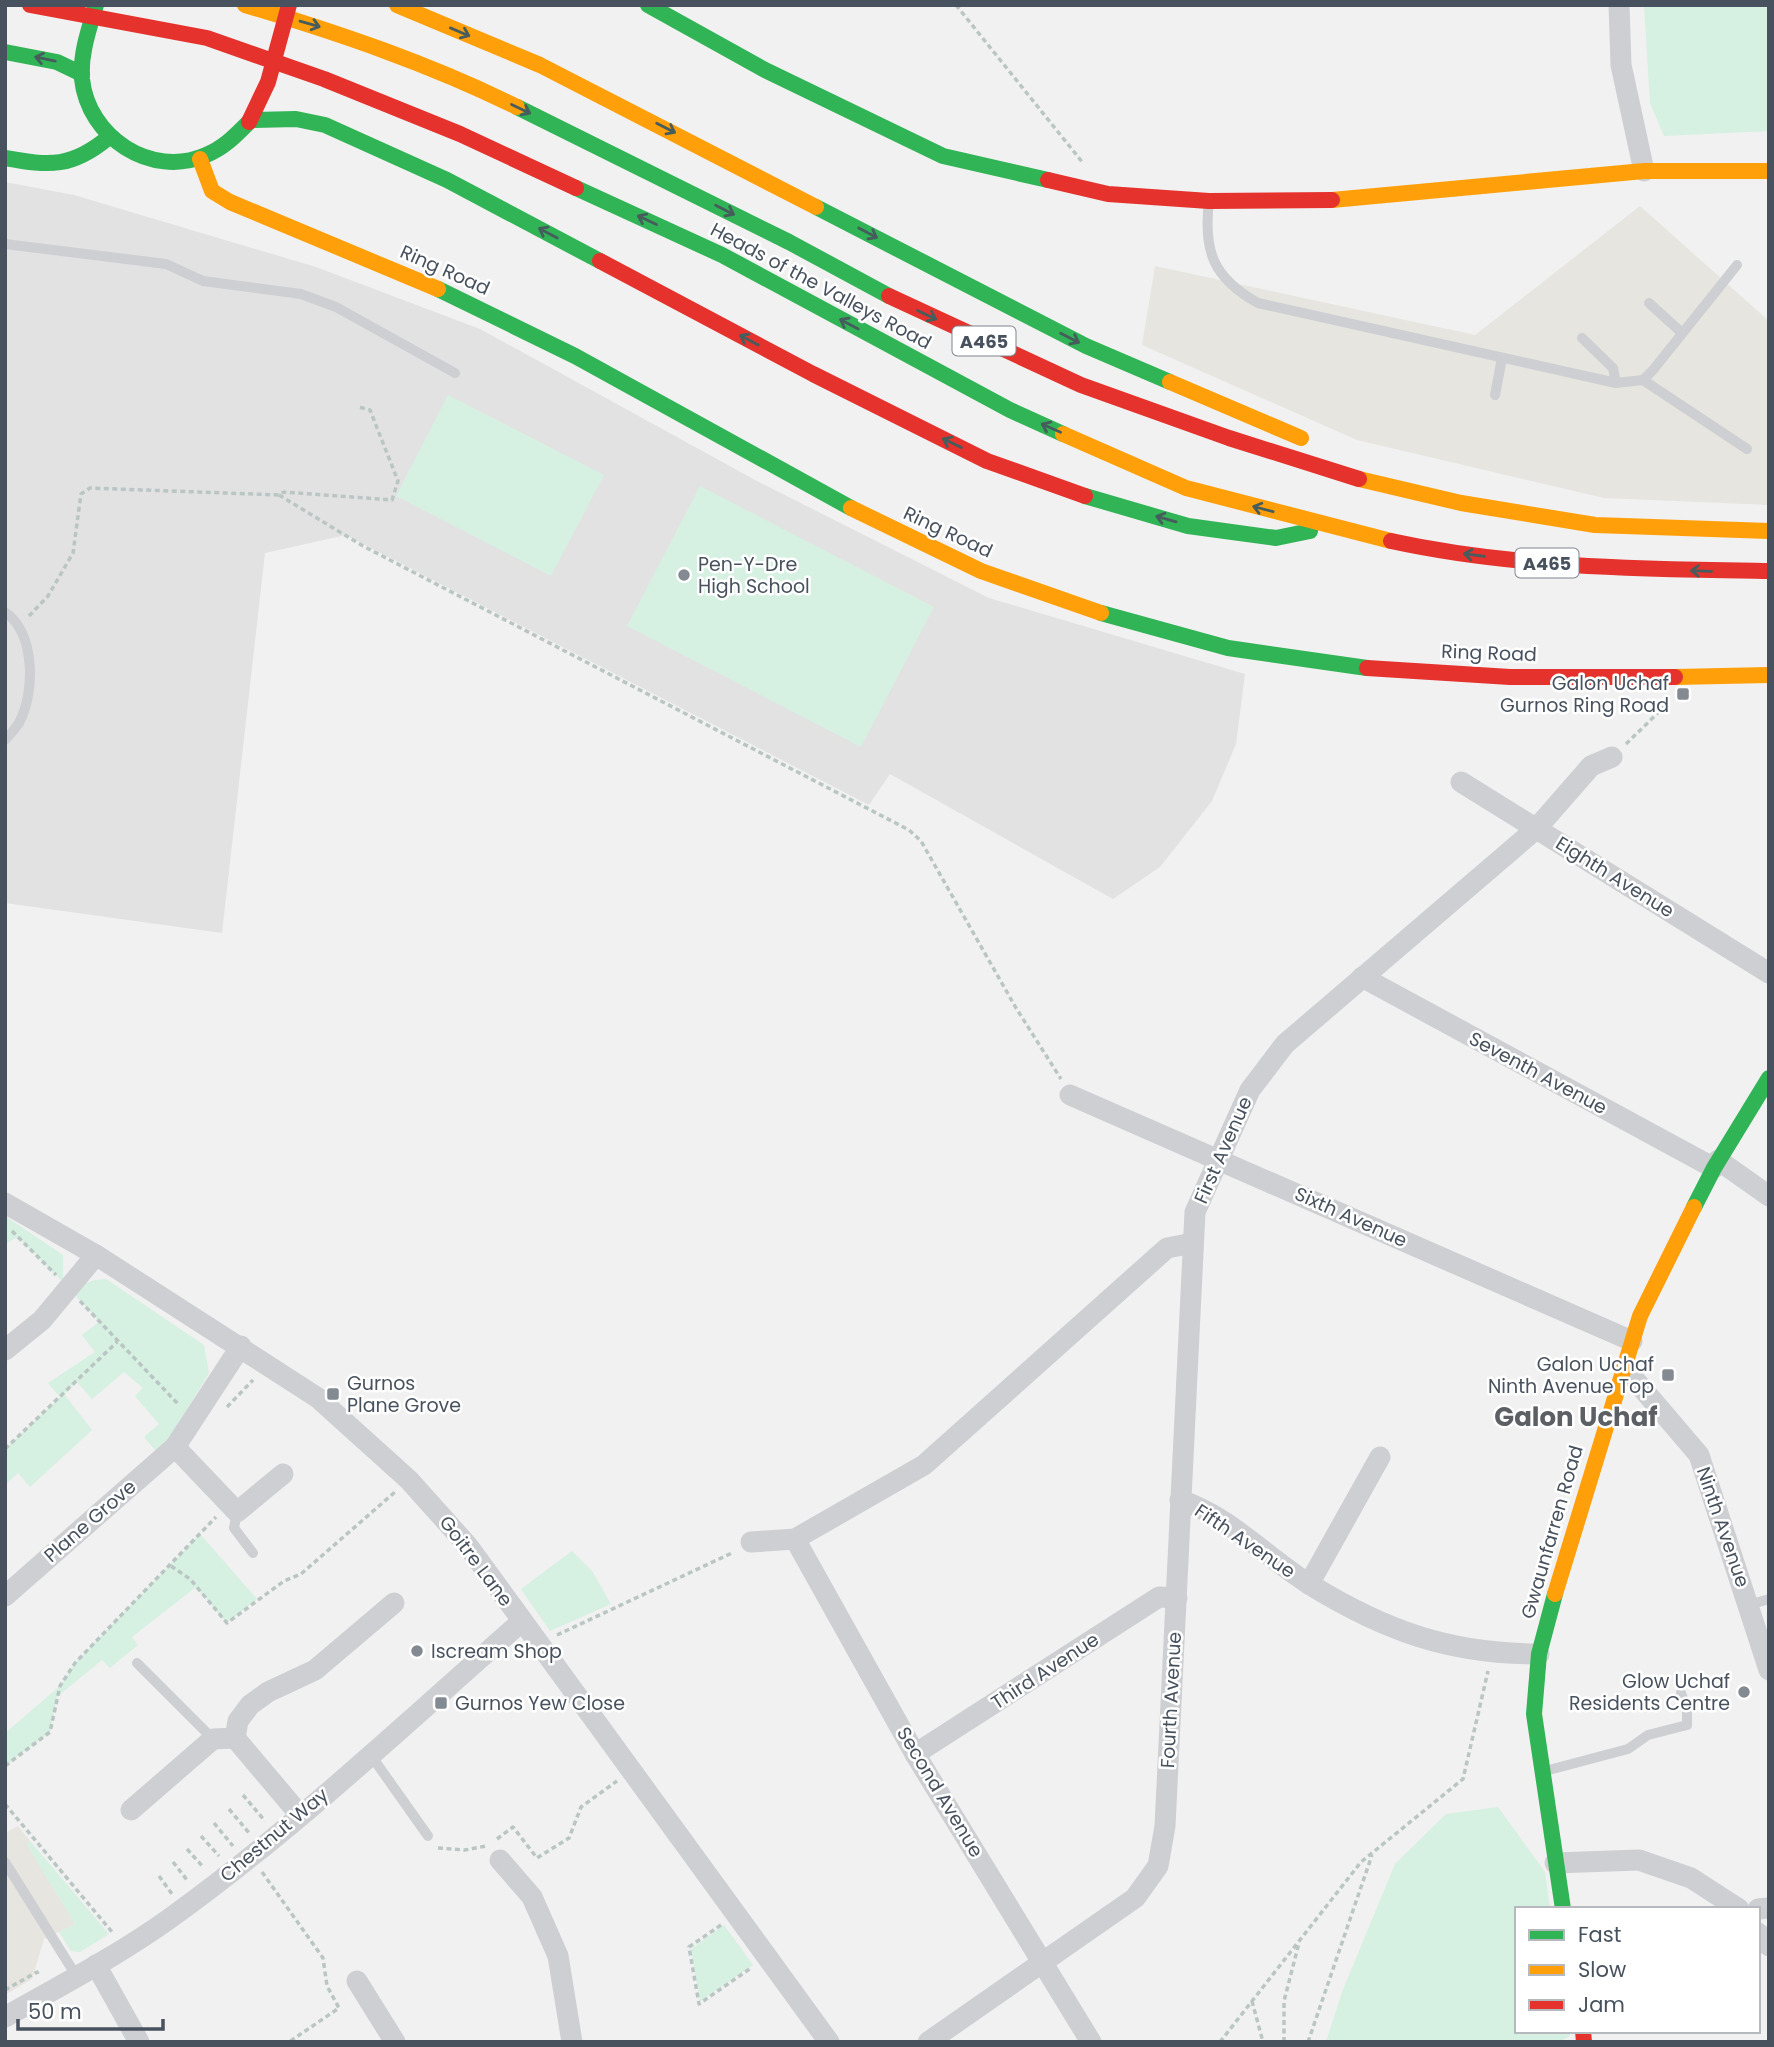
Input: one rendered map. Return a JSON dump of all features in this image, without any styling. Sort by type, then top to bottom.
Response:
[{"type":"main road","name":"Heads of the Valleys Road","points":[[30,5],[207,38],[337,84],[460,135],[722,255],[1010,410],[1186,488],[1329,527],[1433,550],[1583,568],[1769,571]]},
{"type":"main road","points":[[96,5],[87,36],[82,74],[83,88],[94,118],[109,137],[127,151],[156,162],[176,163],[201,159],[226,146],[250,120],[266,82],[289,5]]},
{"type":"main road","name":"Heads of the Valleys Road","points":[[245,5],[349,36],[474,86],[789,242],[913,309],[1081,386],[1339,474],[1461,503],[1595,525],[1769,531]]},
{"type":"main road","points":[[397,5],[540,65],[1086,346],[1309,442],[1339,474]]},
{"type":"main road","points":[[648,5],[765,71],[943,156],[1005,173],[1108,194],[1209,201],[1346,200],[1644,171],[1769,171]]},
{"type":"main road","points":[[5,52],[57,62],[82,74]]},
{"type":"main road","points":[[250,120],[296,119],[325,125],[447,180],[813,374],[987,461],[1086,496],[1188,526],[1276,538],[1329,527]]},
{"type":"main road","points":[[5,158],[53,166],[74,163],[92,153],[109,137]]},
{"type":"main road","name":"Ring Road","points":[[201,159],[212,191],[258,218],[353,252],[517,326],[888,527],[985,573],[1080,607],[1212,644],[1357,667],[1468,675],[1678,678],[1769,675]]},
{"type":"main road","name":"Gwaunfarren Road","points":[[1563,1907],[1534,1714],[1539,1654],[1570,1540],[1640,1316],[1716,1164],[1769,1078]]},
{"type":"street","points":[[1619,5],[1621,65],[1644,171]]},
{"type":"street","name":"First Avenue","points":[[1193,1243],[1195,1212],[1218,1159],[1250,1090],[1284,1044],[1536,829],[1591,765],[1612,757]]},
{"type":"street","name":"Eighth Avenue","points":[[1461,782],[1769,973]]},
{"type":"street","name":"Seventh Avenue","points":[[1362,978],[1716,1164],[1769,1196]]},
{"type":"street","name":"Sixth Avenue","points":[[1070,1095],[1632,1341]]},
{"type":"street","name":"Goitre Lane","points":[[5,1203],[96,1255],[318,1398],[409,1480],[468,1546],[765,1958],[829,2042]]},
{"type":"street","points":[[751,1542],[795,1539],[924,1465],[1167,1248],[1193,1243]]},
{"type":"street","name":"Fourth Avenue","points":[[928,2042],[1135,1898],[1158,1866],[1164,1826],[1177,1598],[1193,1243]]},
{"type":"street","points":[[5,1350],[41,1321],[96,1255]]},
{"type":"street","name":"Plane Grove","points":[[5,1596],[176,1447],[241,1346]]},
{"type":"street","name":"Ninth Avenue","points":[[1624,1367],[1699,1455],[1759,1602],[1769,1670]]},
{"type":"street","points":[[176,1447],[233,1508],[283,1474]]},
{"type":"street","name":"Fifth Avenue","points":[[1309,1584],[1380,1457]]},
{"type":"street","name":"Fifth Avenue","points":[[1180,1500],[1203,1508],[1309,1584],[1401,1632],[1452,1647],[1492,1654],[1539,1654]]},
{"type":"street","name":"Second Avenue","points":[[795,1539],[915,1754],[1044,1961],[1091,2042]]},
{"type":"street","name":"Third Avenue","points":[[915,1754],[1160,1597],[1177,1598]]},
{"type":"street","points":[[235,1738],[238,1721],[250,1705],[268,1692],[315,1670],[394,1603]]},
{"type":"street","name":"Chestnut Way","points":[[5,2017],[123,1949],[247,1859],[521,1622]]},
{"type":"street","points":[[131,1810],[213,1739],[235,1738]]},
{"type":"street","points":[[235,1738],[300,1815]]},
{"type":"street","points":[[494,1853],[532,1897],[558,1956],[572,2042]]},
{"type":"street","points":[[1555,1863],[1639,1860],[1691,1878],[1736,1907]]},
{"type":"street","points":[[96,1965],[139,2042]]},
{"type":"street","points":[[357,1981],[395,2042]]},
{"type":"lane","points":[[1209,201],[1206,228],[1213,259],[1233,289],[1258,303],[1616,383],[1643,380],[1748,449]]},
{"type":"lane","points":[[5,244],[166,264],[203,281],[300,294],[360,320],[455,373]]},
{"type":"lane","points":[[1643,380],[1737,265]]},
{"type":"lane","points":[[1649,303],[1682,333]]},
{"type":"lane","points":[[1582,338],[1613,368],[1616,383]]},
{"type":"lane","points":[[1495,395],[1502,358]]},
{"type":"lane","points":[[5,612],[24,637],[29,663],[28,693],[19,723],[5,740]]},
{"type":"lane","points":[[233,1508],[234,1528],[253,1553]]},
{"type":"lane","points":[[137,1664],[213,1739]]},
{"type":"lane","points":[[1542,1771],[1616,1752],[1648,1735],[1687,1725],[1687,1710],[1681,1693]]},
{"type":"lane","points":[[370,1754],[428,1836]]},
{"type":"lane","points":[[5,1862],[77,1977]]},
{"type":"path","points":[[956,5],[1108,194]]},
{"type":"path","points":[[279,495],[284,492],[392,500],[398,481],[370,410],[359,407]]},
{"type":"path","points":[[18,628],[48,596],[73,553],[82,494],[90,488],[279,495],[363,546],[909,830],[921,841],[1016,1008],[1070,1095]]},
{"type":"path","points":[[1612,757],[1656,717],[1678,691],[1678,678]]},
{"type":"path","points":[[7,1227],[193,1418]]},
{"type":"path","points":[[5,1449],[117,1342]]},
{"type":"path","points":[[172,1566],[190,1579],[227,1623],[284,1581],[301,1574],[409,1480]]},
{"type":"path","points":[[5,1766],[50,1732],[57,1697],[66,1675],[172,1566],[233,1508]]},
{"type":"path","points":[[537,1644],[751,1542]]},
{"type":"path","points":[[1220,2042],[1361,1862],[1463,1779],[1492,1654]]},
{"type":"path","points":[[428,1836],[435,1847],[494,1853],[513,1827],[537,1858],[569,1838],[581,1807],[630,1772]]},
{"type":"path","points":[[243,1796],[247,1859]]},
{"type":"path","points":[[5,1804],[123,1949]]},
{"type":"path","points":[[229,1809],[247,1859]]},
{"type":"path","points":[[214,1823],[247,1859],[323,1958],[327,1986],[339,2008],[289,2042]]},
{"type":"path","points":[[201,1836],[247,1859]]},
{"type":"path","points":[[187,1849],[247,1859]]},
{"type":"path","points":[[1308,2042],[1373,1853]]},
{"type":"path","points":[[735,1916],[690,1947],[699,2004],[765,1958]]},
{"type":"path","points":[[1283,2042],[1283,2001],[1299,1941]]},
{"type":"path","points":[[5,1990],[37,1972],[41,1979]]},
{"type":"path","points":[[1252,2001],[1263,2042]]},
{"type":"shaded area","name":"Pen-Y-Dre High School","points":[[5,182],[74,195],[316,267],[480,329],[757,481],[989,598],[1245,674],[1236,744],[1212,801],[1160,867],[1113,899],[890,774],[869,805],[346,535],[265,553],[222,933],[5,903]]},
{"type":"shaded area","points":[[1640,206],[1769,321],[1769,505],[1604,498],[1357,440],[1142,345],[1155,266],[1475,335]]},
{"type":"shaded area","points":[[18,1826],[30,1841],[27,1845],[75,1924],[44,1939],[32,1979],[5,1995],[5,1833]]},
{"type":"green space","points":[[1644,5],[1769,5],[1769,131],[1664,136],[1650,103]]},
{"type":"green space","points":[[448,395],[604,475],[551,576],[396,496]]},
{"type":"green space","points":[[700,486],[934,607],[861,747],[627,626]]},
{"type":"green space","points":[[5,1216],[63,1255],[63,1282],[18,1237],[5,1244]]},
{"type":"green space","points":[[106,1279],[204,1345],[209,1373],[167,1443],[156,1451],[144,1437],[159,1424],[135,1396],[143,1388],[124,1372],[92,1399],[77,1382],[64,1394],[92,1430],[30,1487],[18,1473],[5,1485],[5,1449],[60,1397],[48,1383],[95,1352],[82,1335],[99,1322],[75,1295],[88,1282]]},
{"type":"green space","points":[[200,1534],[257,1599],[227,1623],[196,1587],[132,1637],[138,1645],[110,1668],[102,1660],[57,1697],[50,1732],[5,1766],[5,1733],[60,1686],[75,1663]]},
{"type":"green space","points":[[572,1551],[592,1571],[611,1604],[550,1631],[521,1589]]},
{"type":"green space","points":[[1498,1807],[1545,1872],[1550,1907],[1515,1907],[1515,2033],[1569,2033],[1570,2036],[1559,2042],[1326,2042],[1342,1992],[1395,1864],[1446,1814]]},
{"type":"green space","points":[[30,1841],[109,1934],[80,1952],[71,1951],[59,1932],[75,1924],[27,1845]]},
{"type":"green space","points":[[724,1925],[753,1965],[700,2001],[691,1949]]},
{"type":"traffic: fast","points":[[96,5],[84,51],[82,79],[87,100],[96,119],[109,135],[144,157],[185,161],[218,149],[249,122]]},
{"type":"traffic: fast","points":[[648,5],[765,70],[943,156],[1048,180]]},
{"type":"traffic: fast","points":[[5,52],[57,62],[82,74]]},
{"type":"traffic: fast","points":[[517,107],[789,242],[889,296]]},
{"type":"traffic: fast","points":[[250,120],[296,119],[325,125],[447,180],[600,261]]},
{"type":"traffic: fast","points":[[5,158],[60,162],[83,154],[109,137]]},
{"type":"traffic: fast","points":[[576,188],[722,255],[1010,410],[1063,434]]},
{"type":"traffic: fast","points":[[816,207],[1086,346],[1170,382]]},
{"type":"traffic: fast","points":[[438,289],[575,356],[851,508]]},
{"type":"traffic: fast","points":[[1085,496],[1188,526],[1276,538],[1310,531]]},
{"type":"traffic: fast","points":[[1101,613],[1228,648],[1367,668]]},
{"type":"traffic: fast","points":[[1694,1207],[1714,1168],[1769,1078]]},
{"type":"traffic: fast","points":[[1555,1594],[1539,1654],[1534,1714],[1563,1907]]},
{"type":"traffic: slow","points":[[245,5],[384,50],[517,107]]},
{"type":"traffic: slow","points":[[397,5],[540,65],[816,207]]},
{"type":"traffic: slow","points":[[200,159],[212,191],[230,202],[438,289]]},
{"type":"traffic: slow","points":[[1332,200],[1644,171],[1769,171]]},
{"type":"traffic: slow","points":[[1170,382],[1301,438]]},
{"type":"traffic: slow","points":[[1063,434],[1186,488],[1391,541]]},
{"type":"traffic: slow","points":[[1359,479],[1461,503],[1595,525],[1769,531]]},
{"type":"traffic: slow","points":[[851,508],[981,571],[1101,613]]},
{"type":"traffic: slow","points":[[1675,677],[1769,675]]},
{"type":"traffic: slow","points":[[1555,1594],[1640,1316],[1694,1207]]},
{"type":"traffic: jam","points":[[30,5],[207,38],[324,79],[460,134],[576,188]]},
{"type":"traffic: jam","points":[[249,122],[268,82],[289,5]]},
{"type":"traffic: jam","points":[[1048,180],[1108,194],[1209,201],[1332,200]]},
{"type":"traffic: jam","points":[[600,261],[813,374],[987,461],[1085,496]]},
{"type":"traffic: jam","points":[[889,296],[1081,385],[1229,438],[1359,479]]},
{"type":"traffic: jam","points":[[1391,541],[1532,562],[1626,568],[1769,571]]},
{"type":"traffic: jam","points":[[1367,668],[1510,677],[1675,677]]},
{"type":"traffic: jam","points":[[1583,2033],[1584,2042]]},
{"type":"place","name":"Pen-Y-Dre High School","points":[[684,575]]},
{"type":"place","name":"Galon Uchaf Gurnos Ring Road","points":[[1683,694]]},
{"type":"place","name":"Galon Uchaf Ninth Avenue Top","points":[[1668,1375]]},
{"type":"place","name":"Gurnos Plane Grove","points":[[333,1394]]},
{"type":"place","name":"Iscream Shop","points":[[417,1651]]},
{"type":"place","name":"Glow Uchaf Residents Centre","points":[[1744,1692]]},
{"type":"place","name":"Gurnos Yew Close","points":[[441,1703]]},
{"type":"district","name":"Galon Uchaf","points":[[1576,1417]]}]
